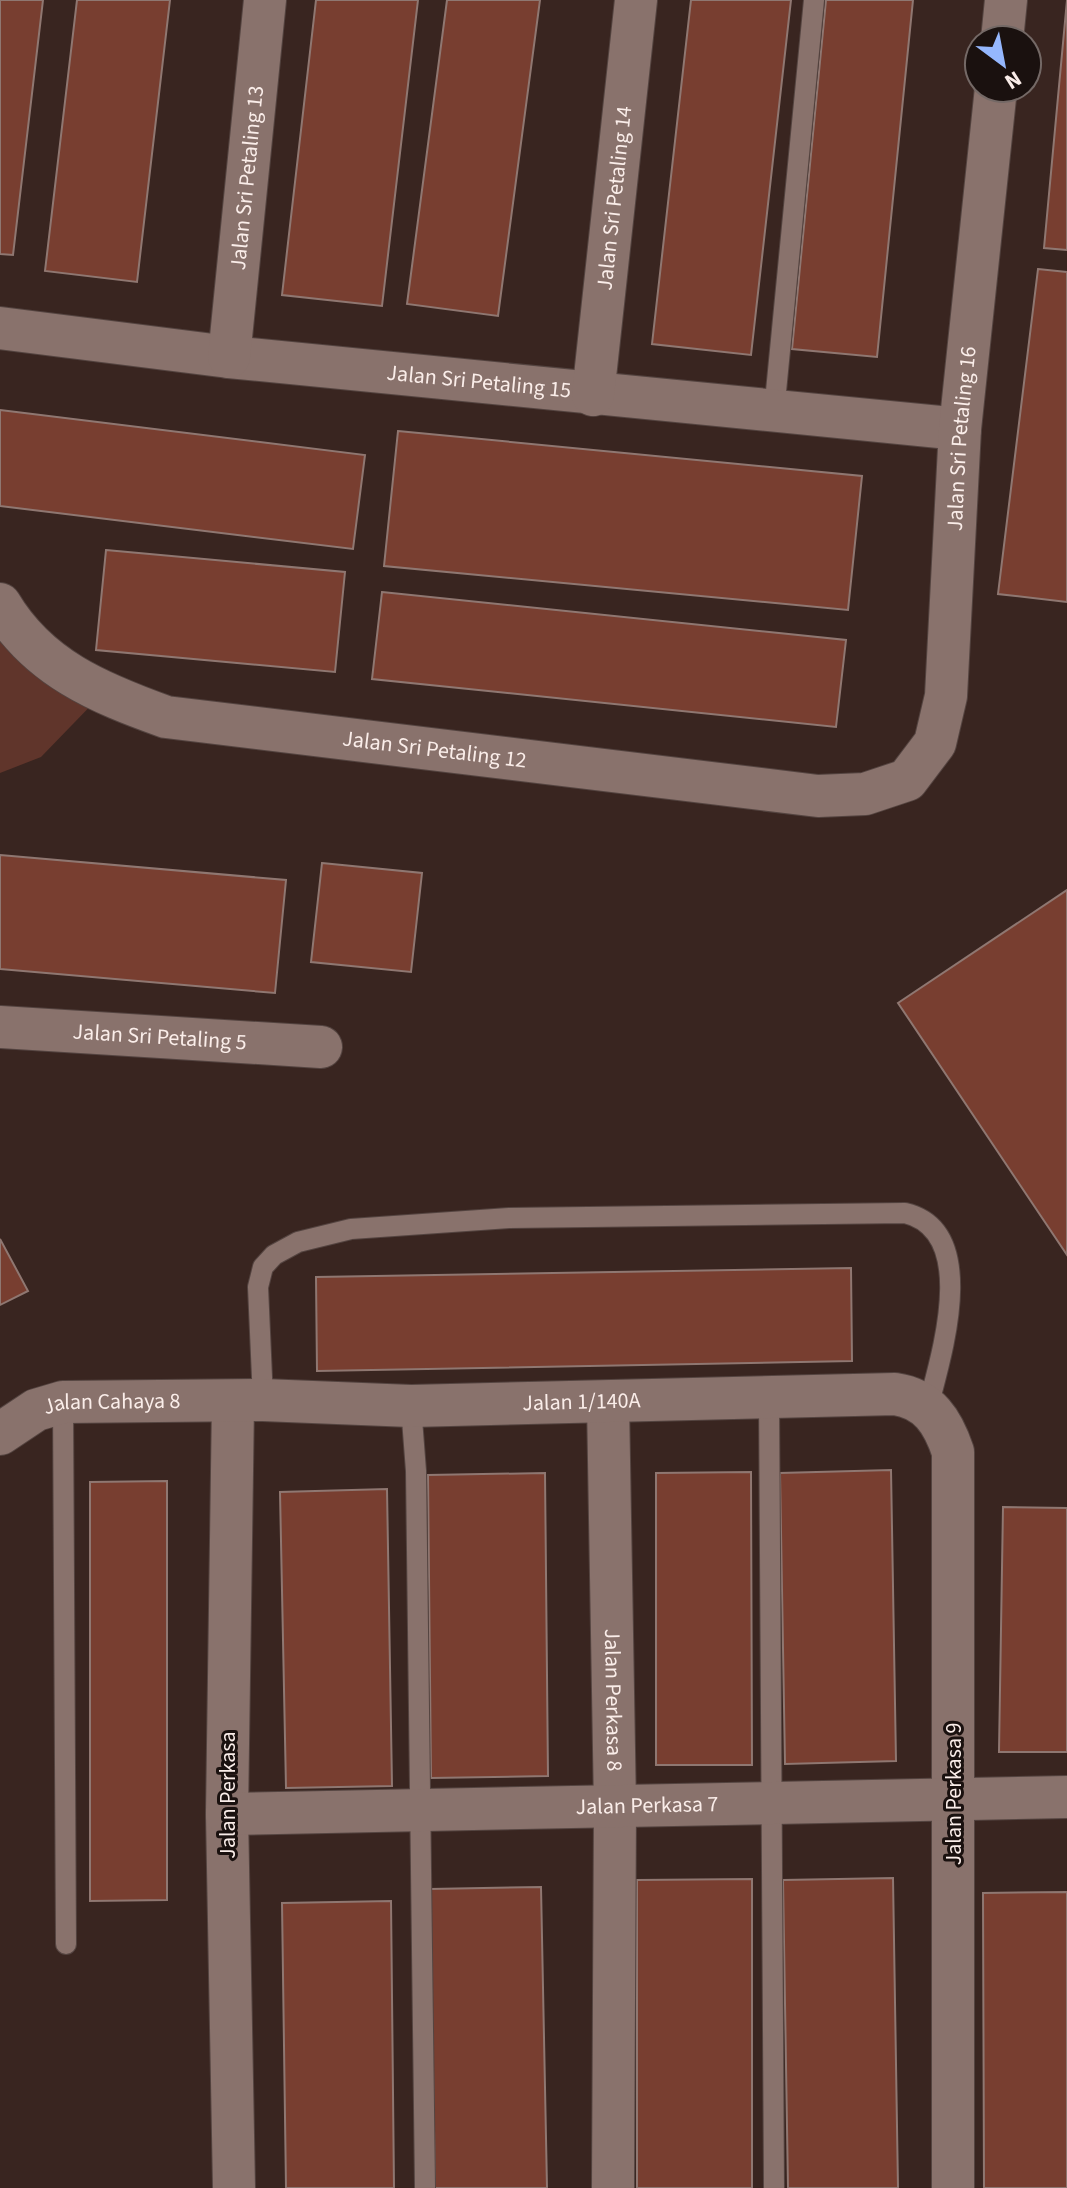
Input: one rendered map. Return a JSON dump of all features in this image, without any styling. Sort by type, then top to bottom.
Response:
[{"type":"street","name":"Jalan Sri Petaling 13","points":[[229,357],[265,0]]},
{"type":"street","name":"Jalan Sri Petaling 14","points":[[593,395],[636,0]]},
{"type":"street","points":[[1004,24],[1006,0]]},
{"type":"street","name":"Jalan Sri Petaling 16","points":[[907,780],[935,743],[946,696],[960,429],[994,104]]},
{"type":"street","name":"Jalan Sri Petaling 15","points":[[0,328],[229,357],[960,429]]},
{"type":"street","name":"Jalan Sri Petaling 12","points":[[0,604],[13,626],[52,665],[102,694],[166,717],[818,796],[865,794],[907,780]]},
{"type":"street","name":"Jalan Sri Petaling 5","points":[[0,1027],[321,1047]]},
{"type":"street","name":"Jalan 1/140A","points":[[248,1401],[411,1406],[895,1394],[913,1397],[928,1407]]},
{"type":"street","name":"Jalan Cahaya 8","points":[[0,1434],[36,1410],[63,1402],[248,1401]]},
{"type":"street","name":"Jalan Perkasa","points":[[234,2188],[227,1814],[248,1401]]},
{"type":"street","name":"Jalan Perkasa 8","points":[[608,1402],[615,1807],[613,2188]]},
{"type":"street","name":"Jalan Perkasa 9","points":[[928,1407],[942,1425],[953,1452],[953,2188]]},
{"type":"street","name":"Jalan Perkasa 7","points":[[227,1814],[954,1802],[1067,1797]]},
{"type":"lane","points":[[774,412],[814,0]]},
{"type":"lane","points":[[248,1401],[258,1287],[263,1267],[274,1255],[298,1242],[351,1229],[509,1218],[905,1213],[930,1224],[949,1262],[948,1326],[928,1407]]},
{"type":"lane","points":[[769,1395],[774,1805],[774,2188]]},
{"type":"lane","points":[[63,1402],[66,1944]]},
{"type":"lane","points":[[411,1406],[416,1471],[425,2188]]},
{"type":"shaded area","points":[[0,604],[102,694],[41,757],[0,773]]},
{"type":"building","points":[[0,0],[43,0],[13,255],[0,254]]},
{"type":"building","points":[[77,0],[170,0],[137,282],[45,271]]},
{"type":"building","points":[[316,0],[418,0],[382,306],[282,295]]},
{"type":"building","points":[[447,0],[540,0],[498,316],[407,304]]},
{"type":"building","points":[[691,0],[791,0],[751,355],[652,344]]},
{"type":"building","points":[[826,0],[913,0],[877,357],[792,349]]},
{"type":"building","points":[[1067,0],[1067,250],[1044,248]]},
{"type":"building","points":[[1038,269],[1067,272],[1067,602],[998,594]]},
{"type":"building","points":[[0,410],[365,455],[353,549],[0,506]]},
{"type":"building","points":[[398,431],[862,476],[848,610],[384,566]]},
{"type":"building","points":[[106,550],[345,572],[335,672],[96,650]]},
{"type":"building","points":[[382,592],[846,640],[836,727],[372,679]]},
{"type":"building","points":[[0,855],[286,880],[275,993],[0,969]]},
{"type":"building","points":[[322,863],[422,873],[411,972],[311,962]]},
{"type":"building","points":[[1067,890],[1067,1255],[898,1003]]},
{"type":"building","points":[[0,1239],[28,1291],[0,1305]]},
{"type":"building","points":[[851,1268],[852,1361],[317,1371],[316,1277]]},
{"type":"building","points":[[891,1470],[896,1761],[785,1764],[780,1473]]},
{"type":"building","points":[[751,1472],[752,1765],[656,1765],[656,1473]]},
{"type":"building","points":[[545,1473],[548,1776],[431,1778],[428,1475]]},
{"type":"building","points":[[167,1481],[167,1900],[90,1901],[90,1482]]},
{"type":"building","points":[[387,1489],[392,1786],[286,1788],[280,1492]]},
{"type":"building","points":[[1003,1507],[1067,1508],[1067,1752],[999,1752]]},
{"type":"building","points":[[893,1878],[898,2188],[788,2188],[783,1880]]},
{"type":"building","points":[[752,1879],[752,2188],[637,2188],[637,1880]]},
{"type":"building","points":[[541,1887],[547,2188],[435,2188],[430,1889]]},
{"type":"building","points":[[1067,1892],[1067,2188],[984,2188],[983,1893]]},
{"type":"building","points":[[391,1901],[394,2188],[286,2188],[282,1903]]}]
